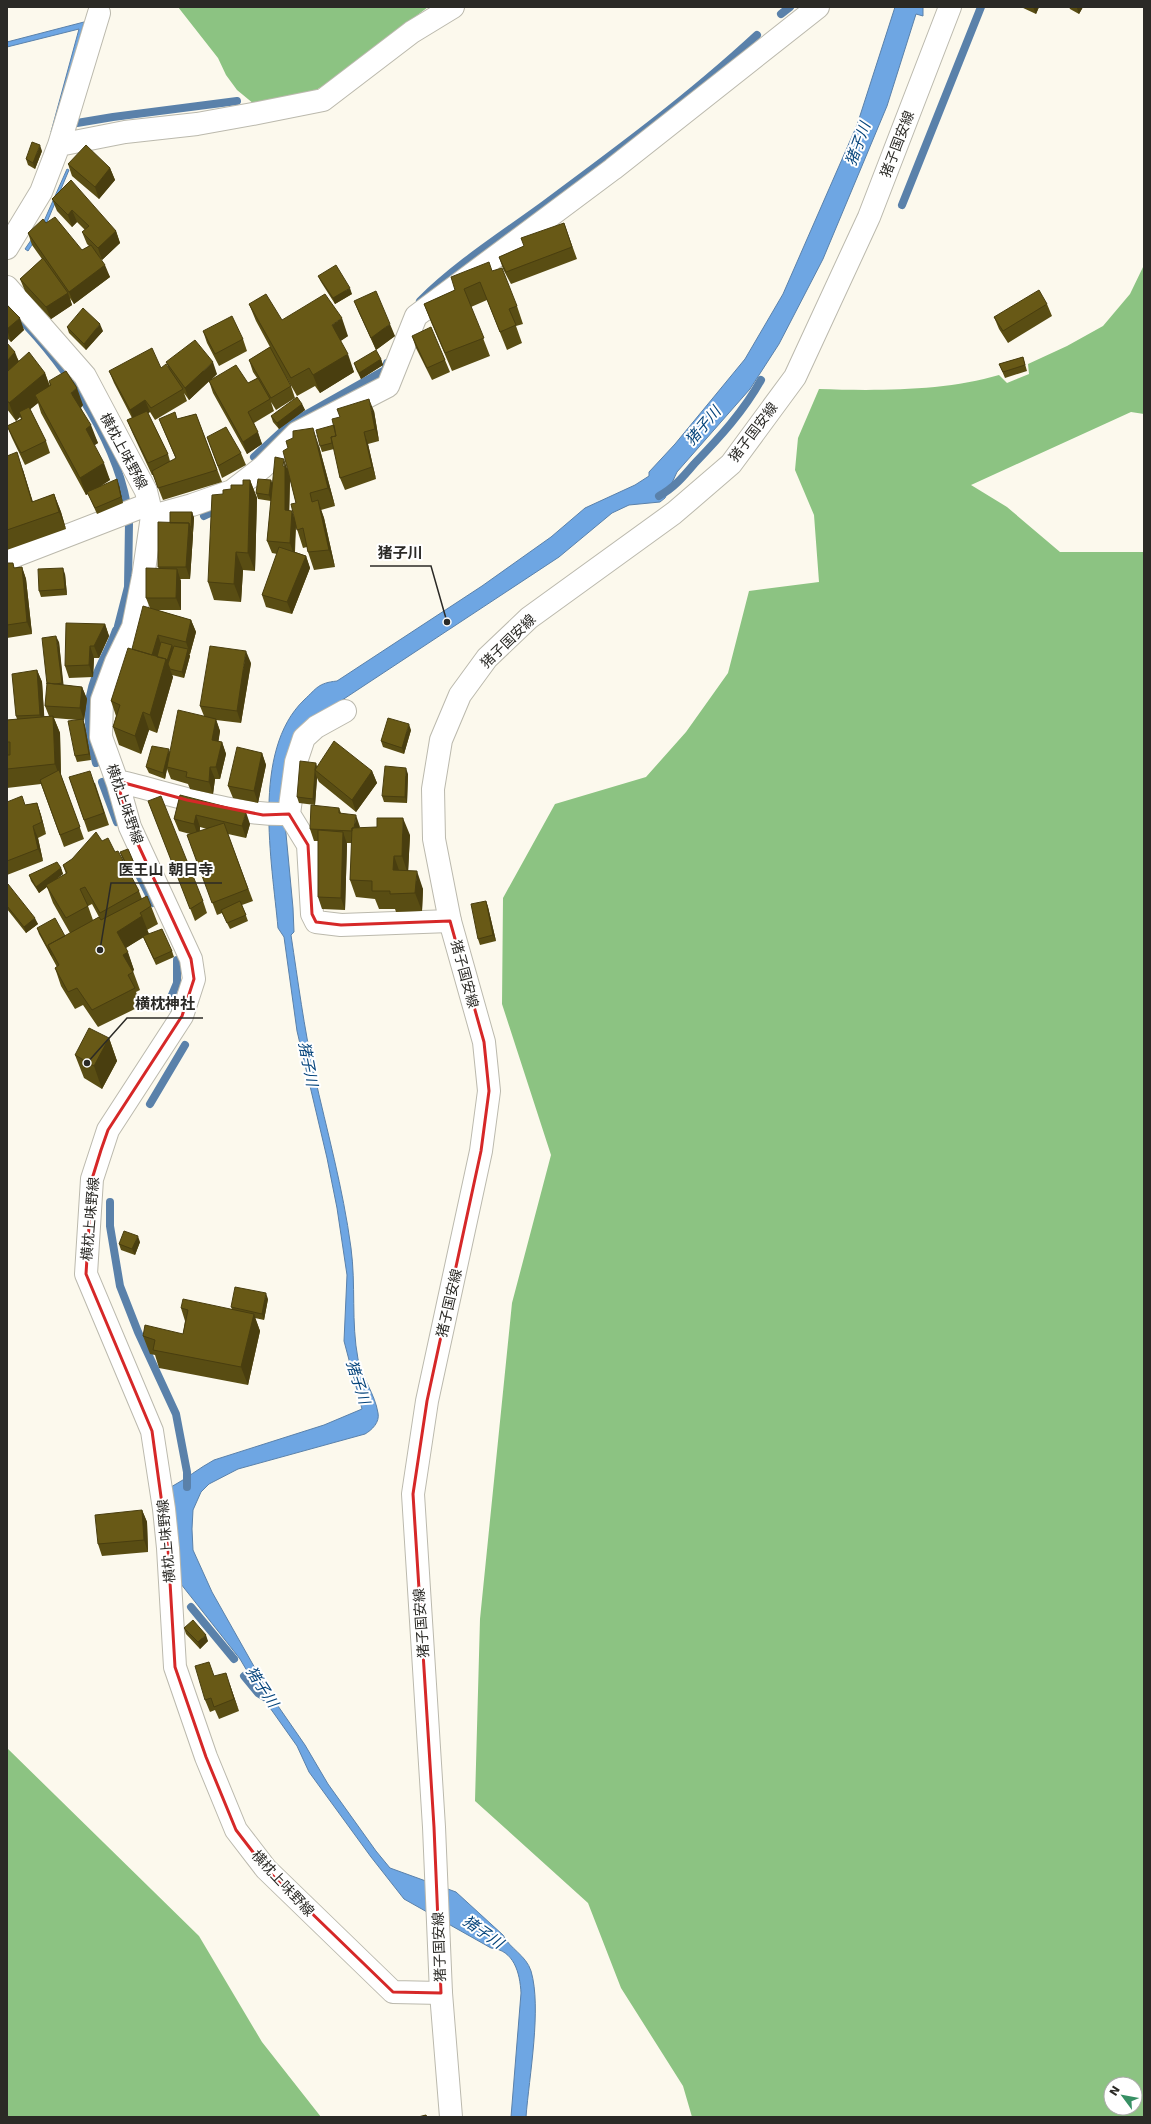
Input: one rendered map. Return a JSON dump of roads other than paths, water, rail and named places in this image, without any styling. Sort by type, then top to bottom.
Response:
[{"type":"street","points":[[59,145],[125,132],[243,116],[323,100],[412,32],[453,7]]},
{"type":"street","points":[[7,559],[151,510],[192,506],[232,491],[263,467],[297,433],[388,386],[416,316],[613,169],[818,7]]},
{"type":"street","name":"猪子国安線","points":[[451,2117],[441,1993],[436,1880],[413,1494],[427,1401],[481,1151],[489,1091],[484,1042],[450,921],[434,839],[433,789],[441,740],[460,695],[486,658],[529,618],[674,513],[731,464],[794,377],[869,217],[950,7]]},
{"type":"street","points":[[7,248],[41,192],[59,145],[99,13]]},
{"type":"street","name":"横枕上味野線","points":[[7,287],[85,376],[146,491],[151,510],[133,627],[116,662],[102,700],[102,737],[117,781],[130,827],[191,959],[194,979],[182,1016],[108,1130],[92,1179],[86,1274],[152,1430],[167,1533],[175,1667],[206,1757],[236,1830],[266,1869],[393,1992],[441,1993]]},
{"type":"street","points":[[345,711],[316,727],[304,738],[296,762],[289,814],[308,845],[312,914],[316,922],[341,925],[450,921]]},
{"type":"street","points":[[117,781],[186,800],[263,815],[289,814]]},
{"type":"water","points":[[895,7],[923,7],[923,16],[916,14],[887,106],[823,259],[779,344],[750,389],[677,472],[665,498],[660,502],[629,505],[612,513],[559,557],[321,714],[285,823],[293,908],[294,932],[291,935],[301,1004],[310,1056],[348,1226],[351,1248],[355,1331],[358,1359],[362,1373],[374,1399],[378,1420],[375,1425],[365,1434],[238,1469],[209,1484],[201,1492],[193,1510],[193,1550],[212,1592],[269,1693],[305,1745],[328,1784],[376,1851],[390,1868],[456,1892],[503,1935],[529,1965],[534,1986],[535,2023],[526,2117],[511,2117],[521,1993],[519,1978],[514,1964],[505,1953],[491,1948],[404,1899],[371,1857],[309,1772],[297,1746],[263,1698],[240,1659],[177,1579],[171,1487],[214,1460],[324,1425],[362,1409],[344,1341],[347,1275],[337,1208],[327,1158],[297,1031],[284,937],[278,928],[270,840],[269,808],[271,777],[277,748],[287,722],[304,700],[315,689],[326,683],[337,681],[482,586],[551,537],[585,508],[635,485],[649,476],[649,472],[675,444],[745,359],[783,294],[857,125]]},
{"type":"water","points":[[84,22],[55,133],[51,132],[79,29],[7,47],[7,42]]},
{"type":"water","points":[[67,169],[69,170],[47,222],[28,251],[25,249],[44,221]]},
{"type":"waterway","points":[[781,14],[790,7]]},
{"type":"waterway","points":[[902,205],[981,7]]},
{"type":"waterway","points":[[420,301],[434,287],[465,262],[653,123],[706,80],[757,35]]},
{"type":"waterway","points":[[77,123],[237,101]]},
{"type":"waterway","points":[[7,306],[46,348],[82,397],[110,451],[120,478],[127,505]]},
{"type":"waterway","points":[[254,457],[291,423],[385,370],[387,363]]},
{"type":"waterway","points":[[659,496],[678,481],[722,434],[747,403],[761,380]]},
{"type":"waterway","points":[[204,516],[219,509]]},
{"type":"waterway","points":[[118,626],[128,587],[129,523]]},
{"type":"waterway","points":[[96,763],[91,742],[89,720],[90,699],[95,678],[116,630]]},
{"type":"waterway","points":[[102,782],[117,822]]},
{"type":"waterway","points":[[137,871],[153,903]]},
{"type":"waterway","points":[[169,1008],[169,1002],[177,983],[177,960]]},
{"type":"waterway","points":[[150,1104],[185,1045]]},
{"type":"waterway","points":[[110,1202],[110,1226],[120,1286],[138,1332],[176,1414],[187,1472],[187,1487]]},
{"type":"waterway","points":[[191,1607],[234,1659]]},
{"type":"waterway","points":[[244,1676],[258,1693],[268,1699]]},
{"type":"place","name":"猪子川","points":[[447,622]]},
{"type":"place","name":"医王山 朝日寺","points":[[100,950]]},
{"type":"place","name":"横枕神社","points":[[87,1063]]}]
